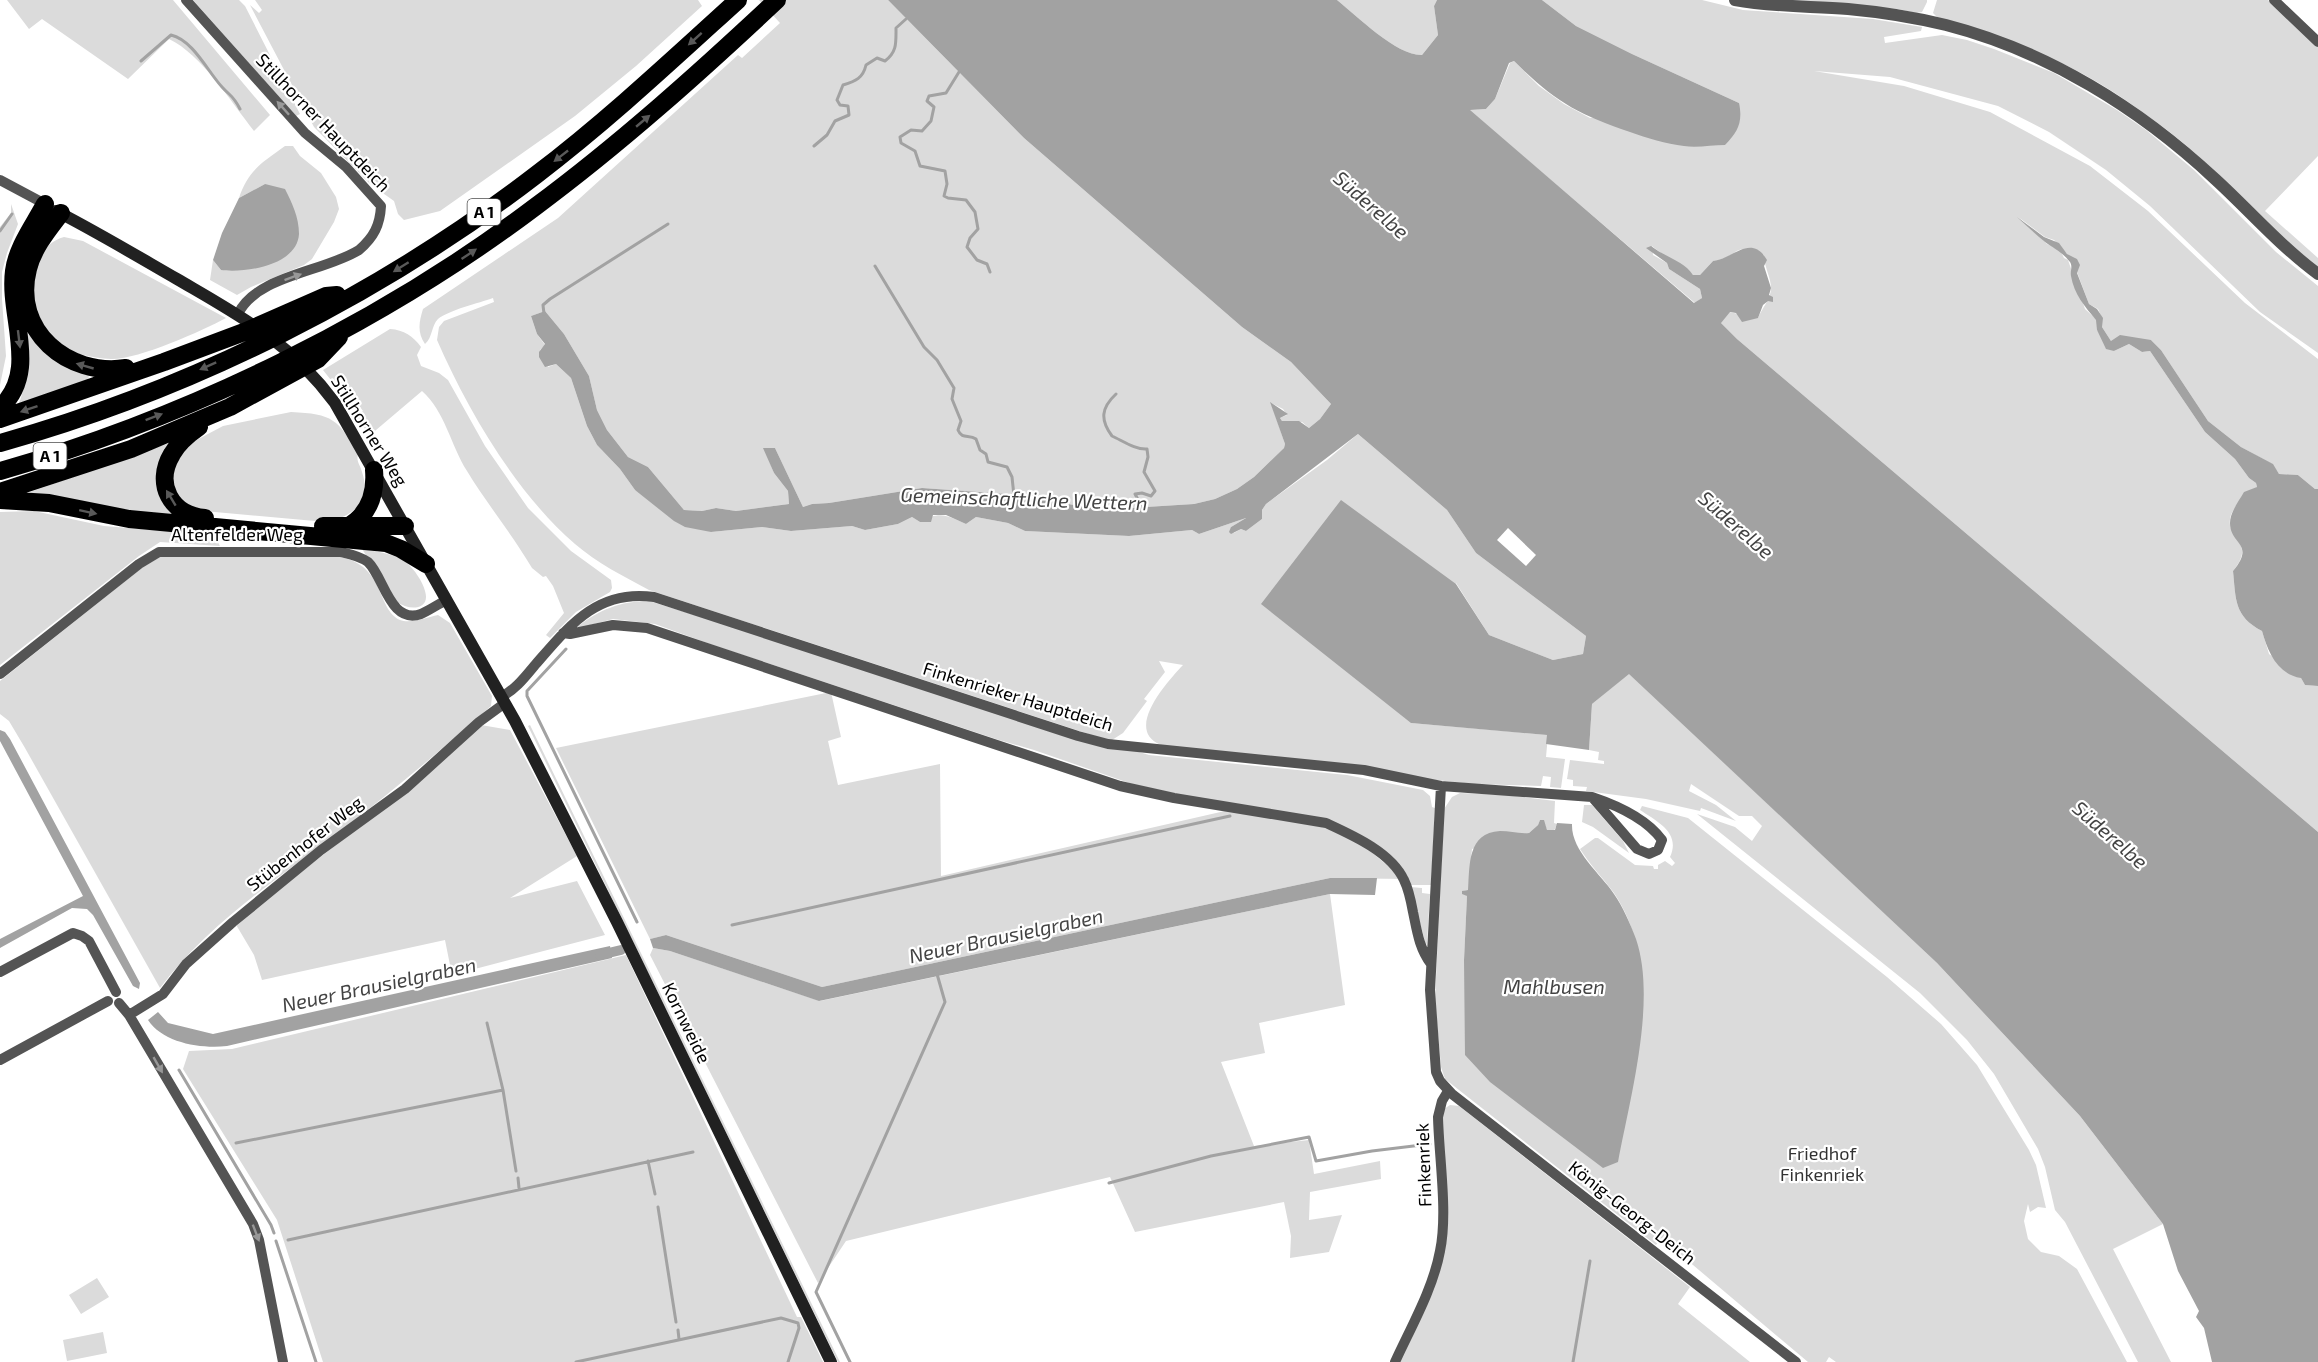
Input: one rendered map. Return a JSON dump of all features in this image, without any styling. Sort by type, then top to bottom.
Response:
[{"type":"highway","name":"A 1","points":[[0,443],[126,402],[262,343],[280,325],[326,296],[354,294],[425,251],[534,177],[606,119],[738,0]]},
{"type":"highway","name":"A 1","points":[[0,471],[110,435],[290,367],[313,354],[347,327],[468,255],[534,208],[656,109],[772,4]]},
{"type":"highway","points":[[53,209],[31,258],[26,281],[26,301],[42,339],[64,358],[89,368],[111,370],[164,363]]},
{"type":"highway","points":[[0,408],[12,395],[20,369],[21,354],[14,295],[14,270],[22,247],[53,209]]},
{"type":"highway","points":[[0,419],[164,363],[244,332],[280,325]]},
{"type":"highway","points":[[290,367],[190,433],[172,453],[166,466],[164,479],[169,500],[188,514],[200,517],[347,527],[405,526]]},
{"type":"highway","points":[[0,492],[131,449],[230,406]]},
{"type":"highway","points":[[347,527],[363,514],[370,503],[374,487],[374,470]]},
{"type":"highway","points":[[0,500],[49,503],[129,519],[386,543],[426,564]]},
{"type":"highway","points":[[386,543],[395,539],[405,526]]},
{"type":"main road","name":"Stillhorner Weg","points":[[53,209],[238,314],[280,343],[321,384],[335,403],[374,470],[503,700]]},
{"type":"main road","name":"Kornweide","points":[[503,700],[617,922],[831,1362]]},
{"type":"street","name":"Stillhorner Hauptdeich","points":[[186,0],[305,133],[346,167],[381,206],[378,226],[370,240],[359,250],[258,291],[243,305],[238,314]]},
{"type":"street","points":[[1735,0],[1779,6],[1879,12],[1911,17],[2000,42],[2060,68],[2118,102],[2173,142],[2291,252],[2318,273]]},
{"type":"street","points":[[2274,0],[2318,42]]},
{"type":"street","name":"Stillhorner Weg","points":[[0,180],[53,209]]},
{"type":"street","name":"Altenfelder Weg","points":[[0,674],[138,564],[159,552],[170,550],[341,552],[359,557],[368,563],[375,571],[393,606],[400,611],[419,615],[447,600]]},
{"type":"street","name":"Finkenrieker Hauptdeich","points":[[503,700],[579,617],[604,602],[626,596],[654,597],[1093,741],[1364,770],[1441,786],[1592,796],[1612,803],[1648,826],[1662,840],[1658,850],[1649,854],[1636,849],[1592,796]]},
{"type":"street","points":[[563,633],[570,634],[613,625],[646,628],[1120,786],[1174,798],[1326,823],[1348,833],[1377,852],[1399,871],[1410,896],[1421,948],[1431,964]]},
{"type":"street","name":"Stübenhofer Weg","points":[[129,1015],[163,993],[186,964],[242,915],[321,850],[405,789],[503,700]]},
{"type":"street","points":[[1441,786],[1430,990],[1436,1072],[1448,1091]]},
{"type":"street","points":[[0,972],[73,933],[89,941],[116,992],[109,994],[114,1002],[129,1015],[253,1224],[261,1248],[283,1362]]},
{"type":"street","points":[[0,1060],[114,1002]]},
{"type":"street","name":"Finkenriek","points":[[1395,1362],[1431,1280],[1441,1249],[1438,1117],[1442,1101],[1448,1091]]},
{"type":"street","name":"König-Georg-Deich","points":[[1448,1091],[1796,1362]]},
{"type":"green space","points":[[7,0],[173,0],[270,115],[254,131],[204,67],[181,46],[169,39],[128,79],[42,19],[29,29]]},
{"type":"green space","points":[[193,0],[239,0],[245,6],[300,114],[296,116]]},
{"type":"green space","points":[[255,0],[698,0],[702,6],[636,66],[575,116],[440,211],[404,220],[398,214],[394,201],[370,184],[314,127],[250,5],[259,13],[262,10]]},
{"type":"green space","points":[[759,0],[888,0],[1024,138],[1242,327],[1291,362],[1331,404],[1320,419],[1309,428],[1302,422],[1282,421],[1280,418],[1287,415],[1283,409],[1271,403],[1285,444],[1284,448],[1254,477],[1237,489],[1215,499],[1194,504],[1093,508],[1068,504],[1050,497],[922,488],[803,507],[775,448],[764,448],[774,473],[788,491],[789,504],[736,511],[716,508],[702,511],[684,510],[648,467],[628,457],[607,430],[597,410],[589,376],[564,334],[545,311],[531,316],[537,334],[545,345],[540,350],[548,367],[556,364],[571,378],[587,426],[597,445],[620,469],[635,490],[711,532],[762,527],[791,531],[852,526],[865,530],[898,524],[912,517],[920,522],[938,515],[966,524],[976,517],[1008,523],[1025,531],[1129,536],[1192,530],[1199,534],[1246,518],[1231,527],[1234,533],[1241,529],[1246,531],[1262,519],[1262,510],[1266,504],[1327,460],[1358,434],[1447,510],[1476,553],[1586,636],[1583,654],[1553,660],[1489,635],[1456,583],[1411,723],[1548,735],[1546,757],[1565,759],[1561,788],[1550,787],[1551,777],[1543,776],[1541,786],[1473,784],[1161,745],[1150,738],[1146,728],[1147,717],[1159,693],[1183,665],[1159,661],[1165,672],[1144,699],[1147,701],[1123,733],[1112,740],[1098,737],[649,590],[592,557],[553,524],[533,501],[496,450],[463,395],[437,340],[439,327],[444,321],[494,302],[493,298],[438,319],[425,344],[419,327],[423,309],[558,218],[738,55],[742,58],[780,23]]},
{"type":"green space","points":[[1337,0],[1437,0],[1434,6],[1438,35],[1422,55],[1412,54],[1389,42]]},
{"type":"green space","points":[[1542,0],[1702,0],[1743,10],[1873,19],[1922,27],[1921,31],[1884,37],[1885,43],[1942,35],[1994,49],[2054,73],[2146,130],[2194,170],[2276,252],[2318,286],[2318,353],[2260,312],[2150,206],[2106,170],[2049,132],[1998,106],[1890,77],[1814,71],[1904,86],[1990,112],[2090,166],[2148,211],[2245,303],[2318,359],[2318,489],[2315,489],[2298,475],[2279,474],[2272,464],[2241,447],[2208,421],[2161,350],[2151,340],[2111,341],[2102,327],[2102,318],[2098,309],[2089,304],[2077,272],[2067,254],[2054,240],[2045,237],[2018,217],[2047,244],[2060,250],[2064,258],[2068,260],[2085,309],[2097,320],[2097,330],[2114,351],[2129,344],[2142,352],[2150,351],[2205,432],[2235,459],[2249,478],[2256,483],[2257,487],[2239,503],[2231,515],[2231,530],[2241,546],[2242,553],[2233,571],[2236,599],[2241,613],[2262,631],[2269,654],[2301,678],[2305,685],[2318,686],[2318,832],[1737,339],[1720,322],[1729,312],[1758,318],[1771,292],[1764,255],[1742,249],[1713,261],[1700,275],[1693,275],[1652,246],[1653,255],[1667,263],[1669,269],[1700,289],[1702,298],[1695,303],[1469,110],[1486,109],[1495,99],[1510,63],[1514,61],[1539,86],[1564,104],[1590,118],[1739,103],[1576,26]]},
{"type":"green space","points":[[1771,0],[1927,0],[1927,2],[1922,12],[1916,13],[1898,9]]},
{"type":"green space","points":[[1937,0],[2268,0],[2318,47],[2318,156],[2265,211],[2318,258],[2318,269],[2280,236],[2209,166],[2143,112],[2114,92],[2068,66],[1937,17],[1933,13]]},
{"type":"green space","points":[[285,146],[293,146],[300,156],[321,173],[336,197],[339,209],[312,259],[304,265],[237,295],[210,280],[213,260],[221,270],[265,184],[239,198],[247,180],[257,168]]},
{"type":"green space","points":[[11,204],[18,224],[2,272],[6,356],[0,385],[0,227],[11,213]]},
{"type":"green space","points":[[64,237],[83,241],[226,318],[169,344],[122,358],[96,358],[68,349],[56,341],[47,330],[35,300],[34,284],[41,255],[50,244]]},
{"type":"green space","points":[[390,329],[404,332],[415,340],[421,347],[417,355],[421,366],[439,373],[448,380],[485,446],[528,508],[571,551],[611,580],[610,592],[576,612],[550,638],[546,635],[564,613],[553,586],[546,576],[543,577],[532,568],[475,483],[461,461],[430,399],[422,391],[369,436],[357,416],[363,411],[346,383],[338,389],[323,370]]},
{"type":"green space","points":[[28,335],[89,373],[88,383],[17,408],[25,381]]},
{"type":"green space","points":[[291,412],[316,414],[333,421],[351,442],[358,454],[364,482],[362,499],[352,512],[326,522],[193,510],[171,489],[173,462],[191,443],[223,426]]},
{"type":"green space","points":[[175,441],[165,454],[183,520],[34,497],[30,492]]},
{"type":"green space","points":[[34,511],[104,526],[214,535],[220,546],[160,542],[0,665],[0,512]]},
{"type":"green space","points":[[362,549],[391,555],[407,563],[422,584],[426,597],[425,602],[418,607],[407,607],[397,602]]},
{"type":"green space","points":[[162,556],[340,557],[355,562],[373,578],[392,615],[400,620],[414,621],[438,615],[450,623],[492,696],[491,706],[416,771],[221,923],[199,943],[160,988],[25,748],[9,721],[0,714],[0,681],[143,567]]},
{"type":"green space","points":[[649,601],[1149,755],[1347,775],[1423,790],[1430,796],[1432,807],[1435,808],[1431,885],[1410,885],[1358,834],[1132,784],[655,624],[613,619],[577,627],[610,608]]},
{"type":"green space","points":[[1629,673],[1937,963],[2080,1116],[2163,1224],[2113,1249],[2171,1362],[2138,1362],[2065,1222],[2055,1210],[2045,1167],[2038,1149],[1994,1074],[1967,1040],[1920,993],[1697,814],[1735,827],[1752,841],[1762,826],[1752,816],[1739,816],[1691,784],[1689,791],[1716,805],[1736,821],[1701,808],[1700,811],[1646,799],[1586,791],[1587,787],[1573,786],[1573,780],[1567,779],[1570,760],[1604,764],[1604,761],[1598,760],[1599,752],[1589,750],[1592,704]]},
{"type":"green space","points":[[831,692],[841,737],[828,741],[838,785],[940,764],[941,876],[1238,808],[1348,833],[1404,879],[1330,878],[822,987],[666,935],[650,939],[556,748]]},
{"type":"green space","points":[[481,725],[510,730],[577,856],[510,898],[577,881],[605,935],[452,975],[445,940],[262,980],[254,955],[235,923],[406,791]]},
{"type":"green space","points":[[530,725],[840,1362],[528,726]]},
{"type":"green space","name":"Friedhof Finkenriek","points":[[1460,793],[1506,795],[1555,801],[1554,823],[1557,824],[1554,831],[1547,830],[1543,820],[1540,820],[1529,833],[1472,849],[1468,890],[1463,891],[1467,896],[1464,960],[1637,1059],[1642,994],[1641,973],[1633,932],[1614,893],[1580,849],[1598,838],[1635,865],[1653,866],[1654,869],[1658,869],[1658,865],[1665,861],[1672,866],[1675,863],[1670,857],[1673,849],[1670,835],[1660,824],[1640,810],[1642,806],[1688,818],[1887,977],[1941,1024],[1977,1065],[2036,1165],[2046,1208],[2038,1207],[2030,1212],[2028,1204],[2024,1221],[2028,1239],[2041,1252],[2059,1256],[2077,1269],[2127,1362],[1836,1362],[1829,1357],[1826,1362],[1808,1362],[1661,1238],[1656,1245],[1445,1079],[1441,1067],[1435,999],[1444,809],[1452,797]]},
{"type":"green space","points":[[1584,805],[1592,805],[1623,841],[1629,853],[1593,827],[1582,822]]},
{"type":"green space","points":[[1410,887],[1422,888],[1422,893],[1430,894],[1426,945]]},
{"type":"green space","points":[[1330,894],[1345,1005],[1259,1023],[1265,1053],[1221,1062],[1254,1146],[1309,1140],[1314,1174],[1380,1161],[1381,1179],[1310,1192],[1309,1220],[1342,1215],[1329,1252],[1290,1258],[1291,1236],[1284,1202],[1135,1232],[1110,1177],[846,1241],[818,1283],[650,955],[653,948],[670,951],[820,1001]]},
{"type":"green space","points":[[626,955],[797,1317],[801,1317],[823,1362],[323,1362],[277,1220],[183,1069],[189,1051],[232,1049]]},
{"type":"green space","points":[[1450,1105],[1459,1106],[1690,1287],[1678,1304],[1750,1362],[1400,1362],[1441,1265],[1442,1126],[1444,1109]]},
{"type":"green space","points":[[97,1278],[109,1297],[81,1314],[69,1295]]},
{"type":"green space","points":[[103,1332],[107,1353],[67,1361],[63,1340]]},
{"type":"water","points":[[888,0],[1337,0],[1389,42],[1412,54],[1422,55],[1438,35],[1434,6],[1437,0],[1542,0],[1576,26],[1739,103],[1738,126],[1725,145],[1694,147],[1670,144],[1595,119],[1567,105],[1514,61],[1509,63],[1495,99],[1486,109],[1470,110],[1694,303],[1702,298],[1700,289],[1669,269],[1667,263],[1646,248],[1651,246],[1685,266],[1693,275],[1700,275],[1713,261],[1742,250],[1755,248],[1761,252],[1767,260],[1764,266],[1771,288],[1769,295],[1773,297],[1773,302],[1768,301],[1763,305],[1758,318],[1742,322],[1736,313],[1730,312],[1721,323],[2318,832],[2318,1362],[2212,1362],[2204,1328],[2196,1317],[2199,1311],[2178,1271],[2163,1224],[2080,1116],[1937,963],[1629,674],[1592,704],[1589,750],[1546,744],[1547,735],[1411,723],[1261,604],[1341,500],[1456,584],[1489,635],[1553,660],[1583,654],[1586,636],[1476,553],[1447,510],[1358,434],[1266,504],[1262,510],[1262,519],[1246,531],[1241,529],[1231,534],[1229,532],[1231,527],[1246,518],[1199,534],[1192,530],[1129,536],[1025,531],[1008,523],[976,517],[966,524],[946,515],[933,515],[931,522],[920,522],[912,517],[898,524],[865,530],[852,526],[791,531],[762,527],[711,532],[685,527],[674,521],[635,490],[620,469],[597,445],[587,426],[571,378],[556,364],[545,367],[539,357],[539,352],[545,344],[537,334],[531,316],[545,311],[564,334],[589,376],[597,410],[607,430],[628,457],[648,467],[684,510],[702,511],[716,508],[736,511],[789,504],[788,491],[774,473],[763,448],[775,448],[803,507],[922,488],[1050,497],[1068,504],[1093,508],[1194,504],[1215,499],[1237,489],[1254,477],[1284,448],[1285,444],[1270,402],[1288,414],[1280,418],[1282,421],[1299,421],[1309,428],[1320,419],[1331,404],[1291,362],[1242,327],[1024,138]]},
{"type":"water","points":[[265,184],[285,189],[298,222],[299,234],[296,245],[289,254],[268,265],[243,270],[221,270],[213,260],[222,233],[239,198]]},
{"type":"water","points":[[2017,217],[2044,237],[2059,243],[2067,254],[2077,259],[2080,265],[2077,273],[2089,304],[2097,309],[2103,318],[2102,327],[2111,341],[2120,335],[2151,340],[2161,350],[2208,421],[2241,447],[2273,464],[2279,474],[2298,475],[2318,489],[2318,686],[2305,685],[2301,678],[2293,676],[2280,667],[2267,647],[2262,631],[2246,619],[2238,606],[2233,571],[2242,555],[2242,549],[2231,530],[2230,519],[2244,492],[2257,487],[2256,483],[2249,478],[2235,459],[2205,432],[2150,351],[2142,352],[2129,344],[2114,351],[2106,349],[2097,330],[2096,320],[2077,294],[2071,276],[2070,262]]},
{"type":"water","points":[[0,730],[5,732],[10,739],[140,983],[139,989],[133,986],[93,915],[87,909],[72,908],[0,948],[0,939],[83,896],[0,741]]},
{"type":"water","name":"Mahlbusen","points":[[1540,820],[1544,820],[1547,830],[1555,830],[1557,823],[1572,824],[1573,834],[1581,852],[1614,894],[1629,921],[1642,964],[1643,1020],[1635,1080],[1618,1162],[1603,1168],[1490,1082],[1465,1055],[1464,960],[1467,896],[1462,894],[1462,891],[1468,890],[1472,852],[1481,838],[1489,833],[1500,831],[1529,833]]},
{"type":"water","points":[[1330,878],[1377,878],[1375,895],[1330,894],[819,1001],[670,951],[653,948],[650,939],[666,935],[822,987]]},
{"type":"water","points":[[610,946],[612,958],[227,1046],[183,1043],[163,1034],[148,1020],[158,1012],[168,1023],[213,1034]]},
{"type":"pier","points":[[1508,528],[1536,555],[1526,566],[1497,540]]},
{"type":"waterway","points":[[814,146],[827,135],[835,121],[849,115],[848,106],[840,105],[837,100],[843,85],[858,78],[866,65],[877,58],[885,61],[889,58],[895,47],[896,28],[906,19]]},
{"type":"waterway","points":[[141,61],[171,35],[179,38],[200,57],[240,109]]},
{"type":"waterway","points":[[959,72],[946,93],[929,96],[927,101],[934,107],[931,121],[922,131],[911,130],[900,137],[901,143],[915,151],[920,166],[945,171],[947,184],[944,196],[966,200],[975,212],[978,229],[970,238],[967,247],[977,260],[987,264],[990,272]]},
{"type":"waterway","points":[[0,231],[12,214]]},
{"type":"waterway","points":[[544,314],[543,305],[550,299],[668,224]]},
{"type":"waterway","name":"Gemeinschaftliche Wettern","points":[[875,266],[924,347],[937,360],[954,388],[952,399],[961,421],[958,430],[964,436],[976,439],[980,450],[986,454],[988,462],[1007,467],[1012,477],[1014,496]]},
{"type":"waterway","name":"Gemeinschaftliche Wettern","points":[[1116,394],[1105,409],[1105,425],[1112,436],[1138,448],[1147,449],[1148,457],[1144,472],[1155,491],[1151,496],[1142,493],[1135,494],[1143,509]]},
{"type":"waterway","points":[[566,649],[527,691],[527,696],[637,922]]},
{"type":"waterway","points":[[732,925],[1230,816]]},
{"type":"waterway","name":"Neuer Brausielgraben","points":[[600,955],[621,950]]},
{"type":"waterway","points":[[850,1362],[816,1292],[945,1002],[937,974]]},
{"type":"waterway","points":[[487,1023],[503,1090],[516,1171]]},
{"type":"waterway","points":[[179,1070],[274,1233]]},
{"type":"waterway","points":[[236,1143],[503,1090]]},
{"type":"waterway","points":[[1109,1183],[1211,1156],[1309,1137],[1316,1161],[1430,1144]]},
{"type":"waterway","points":[[288,1240],[693,1152]]},
{"type":"waterway","points":[[648,1161],[655,1194]]},
{"type":"waterway","points":[[518,1178],[519,1188]]},
{"type":"waterway","points":[[658,1207],[676,1322]]},
{"type":"waterway","points":[[276,1241],[316,1362]]},
{"type":"waterway","points":[[1573,1362],[1590,1261]]},
{"type":"waterway","points":[[576,1362],[781,1318],[798,1323],[799,1328],[788,1362]]},
{"type":"waterway","points":[[678,1330],[679,1339]]},
{"type":"water label","name":"Süderelbe","points":[[1371,205]]},
{"type":"water label","name":"Süderelbe","points":[[1736,525]]},
{"type":"water label","name":"Süderelbe","points":[[2110,835]]}]
